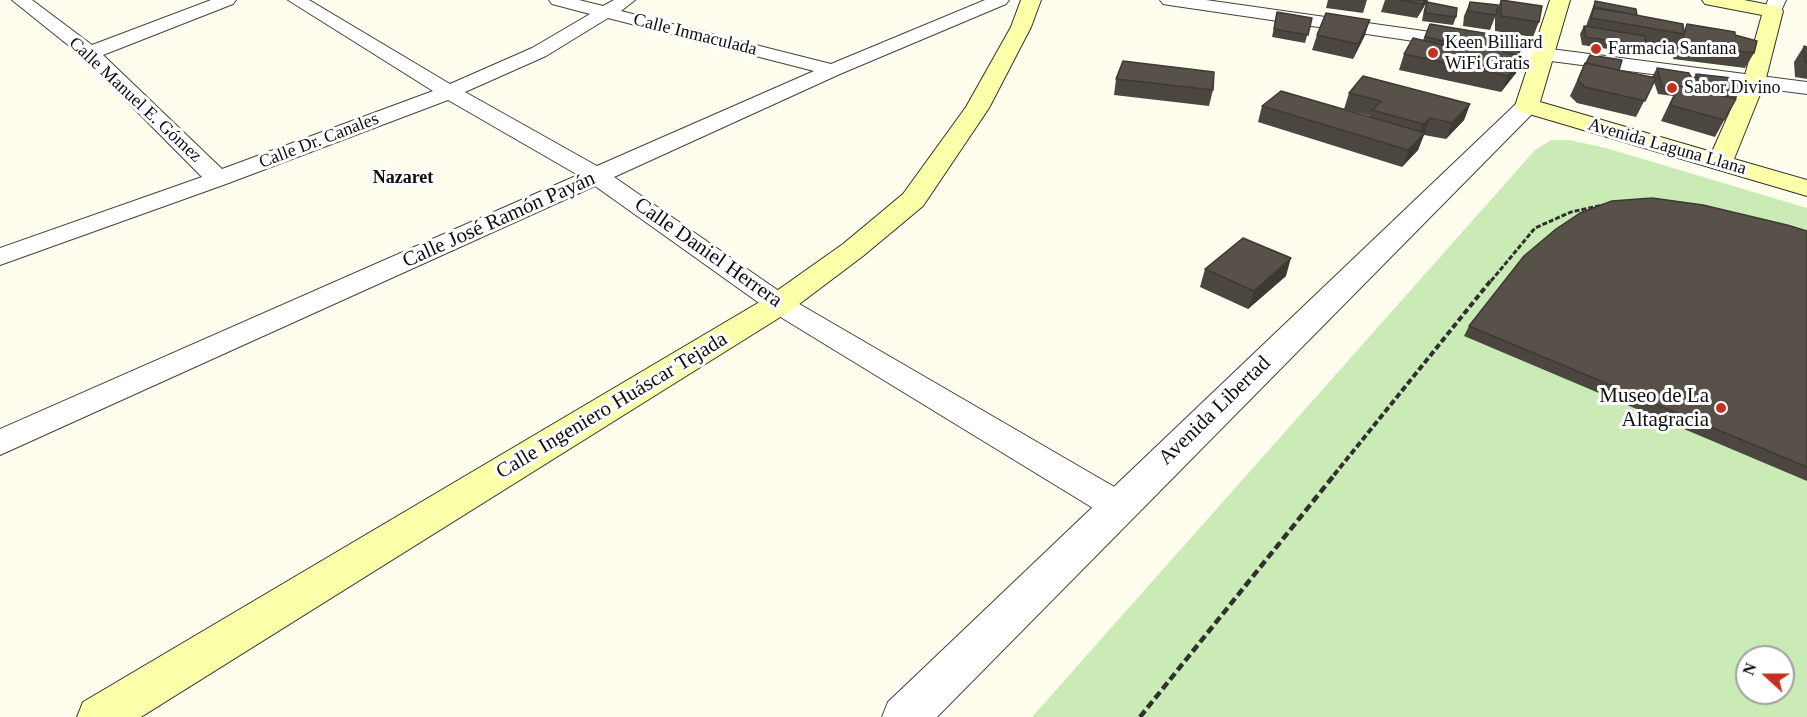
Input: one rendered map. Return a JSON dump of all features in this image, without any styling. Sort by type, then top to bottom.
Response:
[{"type":"main road","name":"Calle Ingeniero Huáscar Tejada","points":[[100,717],[779,304],[853,250],[913,200],[977,108],[1021,27],[1030,0]]},
{"type":"main road","points":[[1527,106],[1560,0]]},
{"type":"main road","points":[[1712,0],[1775,5],[1754,82],[1720,162]]},
{"type":"main road","name":"Avenida Laguna Llana","points":[[1527,106],[1807,188]]},
{"type":"street","name":"Calle Manuel E. Gómez","points":[[21,0],[90,53],[218,179]]},
{"type":"street","points":[[90,53],[226,0]]},
{"type":"street","name":"Calle Daniel Herrera","points":[[297,0],[449,92],[597,176],[779,304],[1118,506]]},
{"type":"street","name":"Calle Inmaculada","points":[[558,0],[833,70]]},
{"type":"street","name":"Calle Dr. Canales","points":[[0,257],[218,179],[449,92],[539,52],[627,0]]},
{"type":"street","name":"Calle José Ramón Payán","points":[[0,443],[833,70],[1000,0]]},
{"type":"street","points":[[1169,0],[1543,54],[1807,88]]},
{"type":"street","name":"Avenida Libertad","points":[[905,717],[1527,106]]},
{"type":"path","points":[[1140,717],[1451,329],[1535,228],[1571,212],[1612,205]]},
{"type":"green space","points":[[1551,140],[1569,140],[1606,148],[1807,208],[1807,717],[1032,717],[1535,150]]},
{"type":"building","points":[[1399,0],[1425,0],[1423,4]]},
{"type":"building","points":[[1501,0],[1542,6],[1539,22],[1501,16]]},
{"type":"building","points":[[1595,1],[1636,9],[1637,15],[1594,8]]},
{"type":"building","points":[[1427,2],[1457,8],[1456,17],[1425,13]]},
{"type":"building","points":[[1470,2],[1498,5],[1496,15],[1468,11]]},
{"type":"building","points":[[1594,7],[1683,24],[1684,34],[1591,18]]},
{"type":"building","points":[[1277,12],[1312,18],[1308,35],[1274,29]]},
{"type":"building","points":[[1326,13],[1370,20],[1358,44],[1317,35]]},
{"type":"building","points":[[1430,24],[1525,40],[1518,55],[1503,52],[1522,57],[1508,76],[1404,54],[1413,38],[1447,46],[1449,42],[1425,37]]},
{"type":"building","points":[[1687,24],[1735,32],[1735,35],[1757,41],[1754,53],[1681,44]]},
{"type":"building","points":[[1584,26],[1645,36],[1646,46],[1586,37]]},
{"type":"building","points":[[1804,46],[1807,47],[1807,62],[1805,62]]},
{"type":"building","points":[[1590,55],[1622,60],[1619,70],[1586,63]]},
{"type":"building","points":[[1123,61],[1214,72],[1213,90],[1116,79]]},
{"type":"building","points":[[1585,63],[1656,78],[1645,101],[1585,87],[1578,80]]},
{"type":"building","points":[[1657,68],[1689,73],[1698,90],[1679,86],[1678,88],[1662,86]]},
{"type":"building","points":[[1696,74],[1741,79],[1739,93],[1701,87]]},
{"type":"building","points":[[1363,76],[1470,104],[1452,123],[1430,118],[1423,124],[1372,110],[1381,101],[1349,93]]},
{"type":"building","points":[[1679,86],[1736,99],[1724,120],[1670,105]]},
{"type":"building","points":[[1281,91],[1425,133],[1408,150],[1262,106]]},
{"type":"building","name":"Museo de La Altagracia","points":[[1652,198],[1703,205],[1807,231],[1807,467],[1469,326],[1524,256],[1556,229],[1580,213],[1612,201]]},
{"type":"building","points":[[1243,238],[1291,258],[1254,291],[1205,269]]},
{"type":"place","name":"Farmacia Santana","points":[[1596,49]]},
{"type":"place","name":"Keen Billiard WiFi Gratis","points":[[1433,53]]},
{"type":"place","name":"Sabor Divino","points":[[1672,88]]},
{"type":"place","name":"Museo de La Altagracia","points":[[1721,408]]},
{"type":"district","name":"Nazaret","points":[[403,178]]}]
